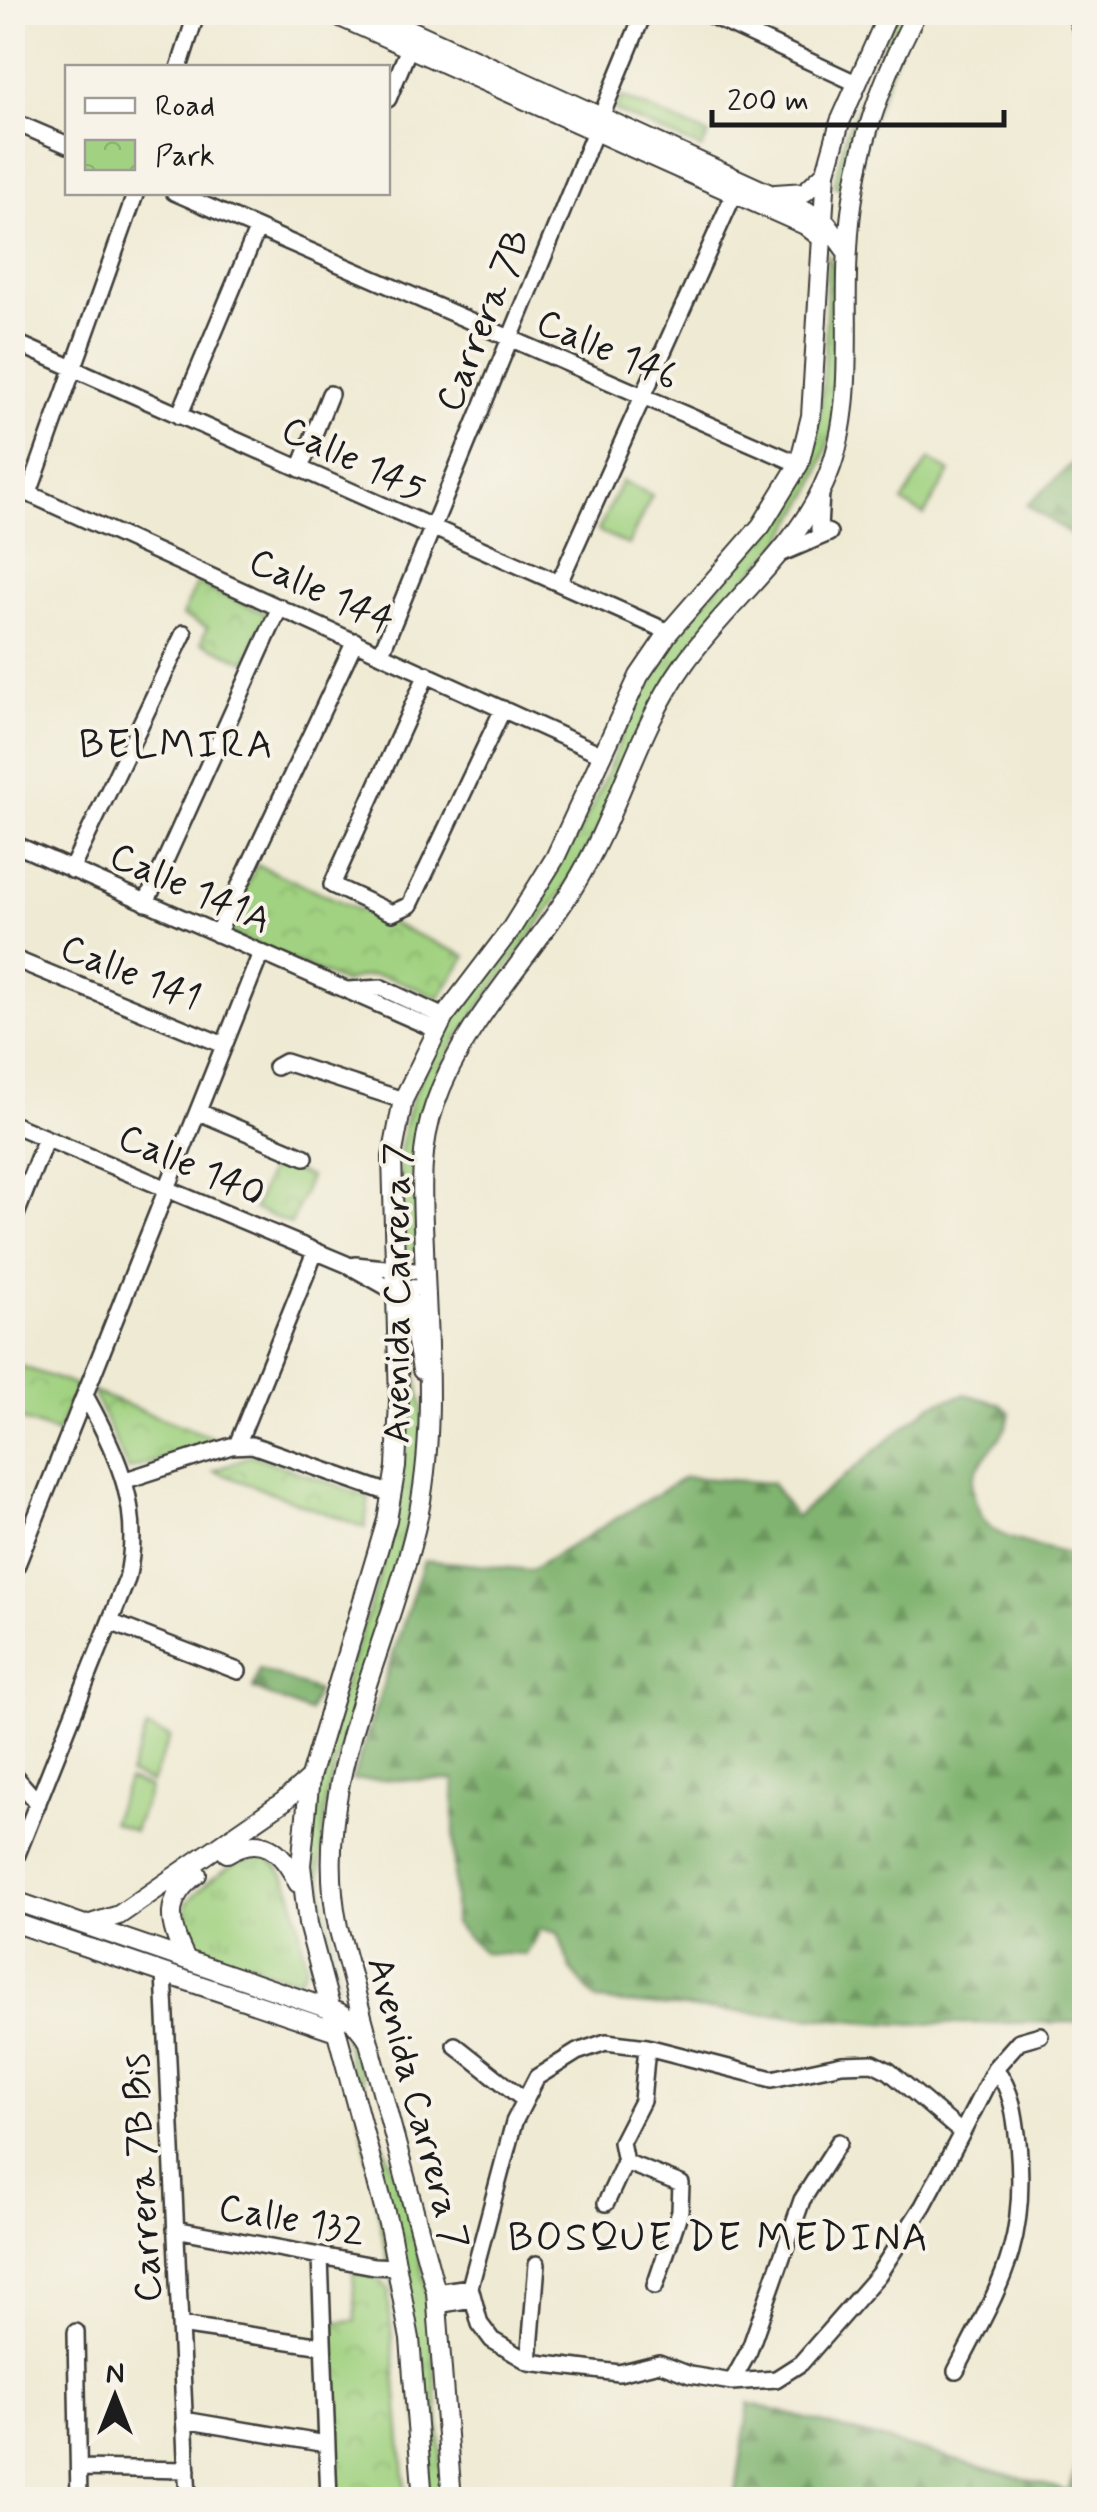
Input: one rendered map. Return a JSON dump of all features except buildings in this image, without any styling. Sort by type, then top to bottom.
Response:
[{"type":"main road","points":[[329,12],[771,194],[819,228],[847,257]]},
{"type":"main road","points":[[371,12],[734,194],[800,224],[819,228]]},
{"type":"main road","name":"Avenida Carrera 7","points":[[424,2500],[412,2360],[396,2266],[302,1892],[302,1842],[310,1777],[392,1494],[399,1426],[392,1157],[403,1100],[440,1024],[534,894],[604,755],[628,698],[668,632],[761,526],[799,464],[811,417],[819,228],[826,172],[856,82],[889,12]]},
{"type":"main road","name":"Avenida Carrera 7","points":[[452,2500],[437,2299],[332,1900],[332,1809],[417,1520],[431,1442],[422,1155],[436,1098],[455,1060],[574,886],[674,678],[780,554],[821,492],[840,428],[852,196],[866,128],[918,12]]},
{"type":"main road","points":[[771,194],[805,192],[826,172]]},
{"type":"main road","points":[[819,228],[852,196]]},
{"type":"main road","points":[[819,256],[836,253],[847,257]]},
{"type":"main road","points":[[398,1283],[412,1308],[416,1354],[429,1387]]},
{"type":"main road","points":[[88,1925],[119,1915],[224,1844],[310,1777]]},
{"type":"main road","points":[[186,1959],[170,1917],[174,1895],[233,1849],[253,1842],[277,1850],[302,1892]]},
{"type":"main road","points":[[12,1900],[330,2009],[353,2021],[370,2045]]},
{"type":"main road","points":[[12,1922],[336,2031]]},
{"type":"main road","points":[[312,2023],[330,2009],[344,1990],[350,1970]]},
{"type":"street","points":[[180,65],[197,12]]},
{"type":"street","name":"Carrera 7B","points":[[381,653],[644,12]]},
{"type":"street","points":[[703,12],[742,20],[856,82]]},
{"type":"street","points":[[1074,12],[1084,40]]},
{"type":"street","points":[[390,94],[409,48]]},
{"type":"street","points":[[12,121],[65,145]]},
{"type":"street","points":[[558,584],[734,194]]},
{"type":"street","points":[[30,493],[135,195]]},
{"type":"street","name":"Calle 146","points":[[181,195],[799,464]]},
{"type":"street","points":[[179,416],[257,230]]},
{"type":"street","name":"Calle 145","points":[[12,342],[668,632]]},
{"type":"street","points":[[300,469],[330,394]]},
{"type":"street","name":"Calle 144","points":[[12,486],[604,755]]},
{"type":"street","points":[[780,554],[829,533],[819,529],[821,492]]},
{"type":"street","points":[[146,903],[280,607]]},
{"type":"street","points":[[71,870],[184,633]]},
{"type":"street","points":[[217,934],[355,642]]},
{"type":"street","points":[[427,674],[332,885],[392,913],[402,912],[410,905],[503,709]]},
{"type":"street","name":"Calle 141A","points":[[12,844],[344,990],[382,988],[440,1024]]},
{"type":"street","points":[[12,1576],[170,1190],[261,954]]},
{"type":"street","name":"Calle 141","points":[[12,958],[224,1045]]},
{"type":"street","points":[[276,1067],[285,1062],[403,1100]]},
{"type":"street","points":[[199,1112],[305,1157]]},
{"type":"street","name":"Calle 140","points":[[12,1124],[346,1264],[398,1283],[425,1280]]},
{"type":"street","points":[[12,1225],[46,1138]]},
{"type":"street","points":[[237,1445],[315,1252]]},
{"type":"street","points":[[12,1867],[110,1622],[134,1551],[126,1480],[86,1397]]},
{"type":"street","points":[[126,1480],[237,1445],[260,1447],[392,1494]]},
{"type":"street","points":[[110,1622],[238,1671]]},
{"type":"street","points":[[12,1773],[38,1803]]},
{"type":"street","name":"Carrera 7B Bis","points":[[164,1973],[188,2500]]},
{"type":"street","points":[[962,2134],[889,2071],[873,2063],[842,2064],[772,2078],[647,2047],[606,2042],[577,2052],[537,2077],[523,2100],[488,2207],[471,2293],[492,2340],[528,2362],[620,2373],[659,2363],[690,2375],[732,2382],[776,2378],[801,2363],[878,2275],[962,2134],[995,2068],[1019,2042],[1040,2035]]},
{"type":"street","points":[[454,2045],[523,2100]]},
{"type":"street","points":[[606,2203],[624,2162],[621,2142],[642,2100],[647,2047]]},
{"type":"street","points":[[956,2371],[1017,2238],[1021,2204],[1016,2127],[1006,2082],[995,2068]]},
{"type":"street","points":[[732,2382],[756,2332],[802,2200],[840,2142]]},
{"type":"street","points":[[624,2162],[681,2184],[683,2196],[656,2286]]},
{"type":"street","name":"Calle 132","points":[[176,2229],[320,2257],[396,2266]]},
{"type":"street","points":[[320,2257],[328,2500]]},
{"type":"street","points":[[528,2362],[537,2264]]},
{"type":"street","points":[[437,2299],[471,2293]]},
{"type":"street","points":[[180,2325],[323,2346]]},
{"type":"street","points":[[76,2332],[79,2500]]},
{"type":"street","points":[[184,2420],[326,2444]]},
{"type":"street","points":[[79,2468],[187,2470]]},
{"type":"green space","points":[[897,13],[912,13],[846,189],[834,186],[846,133]]},
{"type":"green space","points":[[622,97],[709,135],[701,149],[615,111]]},
{"type":"green space","points":[[828,255],[835,268],[833,430],[813,489],[783,539],[713,615],[574,875],[452,1046],[423,1112],[416,1142],[417,1243],[412,1258],[402,1264],[401,1144],[417,1087],[435,1047],[584,822],[654,665],[686,621],[765,535],[782,512],[808,459],[820,409],[825,358]]},
{"type":"green space","points":[[1084,453],[1084,544],[1027,505]]},
{"type":"green space","points":[[929,459],[950,472],[924,515],[902,502]]},
{"type":"green space","points":[[622,481],[652,495],[628,545],[598,531]]},
{"type":"green space","points":[[197,583],[267,614],[246,662],[201,642],[207,627],[182,616]]},
{"type":"green space","points":[[257,865],[466,956],[439,998],[381,976],[345,983],[224,931]]},
{"type":"green space","points":[[272,1163],[310,1177],[291,1224],[254,1209]]},
{"type":"green space","points":[[403,1300],[423,1412],[422,1442],[407,1531],[326,1797],[320,1873],[339,1973],[337,1986],[331,1989],[309,1905],[308,1845],[324,1753],[381,1571],[399,1498],[406,1413]]},
{"type":"green space","points":[[12,1363],[77,1386],[57,1433],[13,1417]]},
{"type":"green space","points":[[93,1392],[221,1441],[128,1470]]},
{"type":"green space","points":[[965,1394],[1000,1404],[1010,1412],[1005,1429],[973,1479],[974,1495],[984,1519],[994,1530],[1013,1539],[1084,1558],[1084,2022],[897,2024],[597,2001],[571,1970],[558,1933],[541,1929],[526,1955],[484,1953],[454,1924],[454,1780],[352,1780],[424,1560],[531,1570],[685,1477],[772,1483],[795,1517],[932,1404]]},
{"type":"green space","points":[[251,1455],[369,1497],[365,1528],[214,1471]]},
{"type":"green space","points":[[259,1669],[317,1691],[309,1712],[253,1689]]},
{"type":"green space","points":[[147,1728],[170,1737],[151,1783],[129,1774]]},
{"type":"green space","points":[[128,1780],[150,1788],[134,1831],[111,1822]]},
{"type":"green space","points":[[261,1856],[283,1873],[294,1902],[306,1965],[301,1977],[290,1978],[192,1947],[184,1926],[187,1903],[202,1887],[230,1867]]},
{"type":"green space","points":[[348,2029],[373,2117],[413,2220],[431,2321],[445,2499],[428,2499],[425,2450],[343,2030]]},
{"type":"green space","points":[[353,2272],[379,2279],[388,2290],[406,2499],[337,2499],[330,2322],[356,2321]]},
{"type":"green space","points":[[749,2403],[1068,2491],[1084,2447],[1084,2499],[735,2499]]},
{"type":"district","name":"BELMIRA","points":[[177,743]]},
{"type":"district","name":"BOSQUE DE MEDINA","points":[[719,2236]]}]
